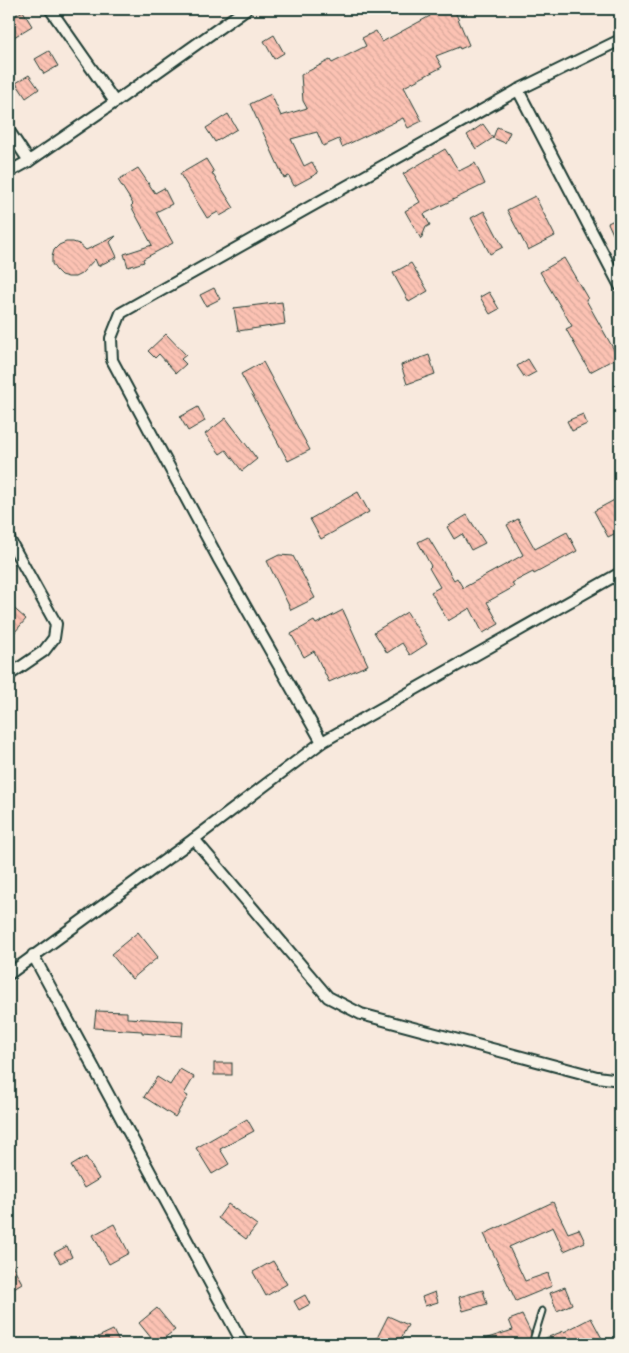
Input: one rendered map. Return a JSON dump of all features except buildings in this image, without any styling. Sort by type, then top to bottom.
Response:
[{"type":"street","points":[[50,9],[116,102]]},
{"type":"street","points":[[9,172],[116,102],[246,9]]},
{"type":"street","points":[[322,742],[218,558],[112,360],[111,338],[121,312],[518,90],[620,40]]},
{"type":"street","points":[[518,90],[620,286]]},
{"type":"street","points":[[9,131],[29,160]]},
{"type":"street","points":[[9,539],[56,624],[54,638],[44,651],[9,675]]},
{"type":"street","points":[[9,974],[322,742],[620,573]]},
{"type":"street","points":[[194,838],[328,997],[361,1014],[597,1077],[620,1080]]},
{"type":"street","points":[[34,955],[243,1344]]},
{"type":"lane","points":[[534,1344],[534,1337],[542,1311]]}]
